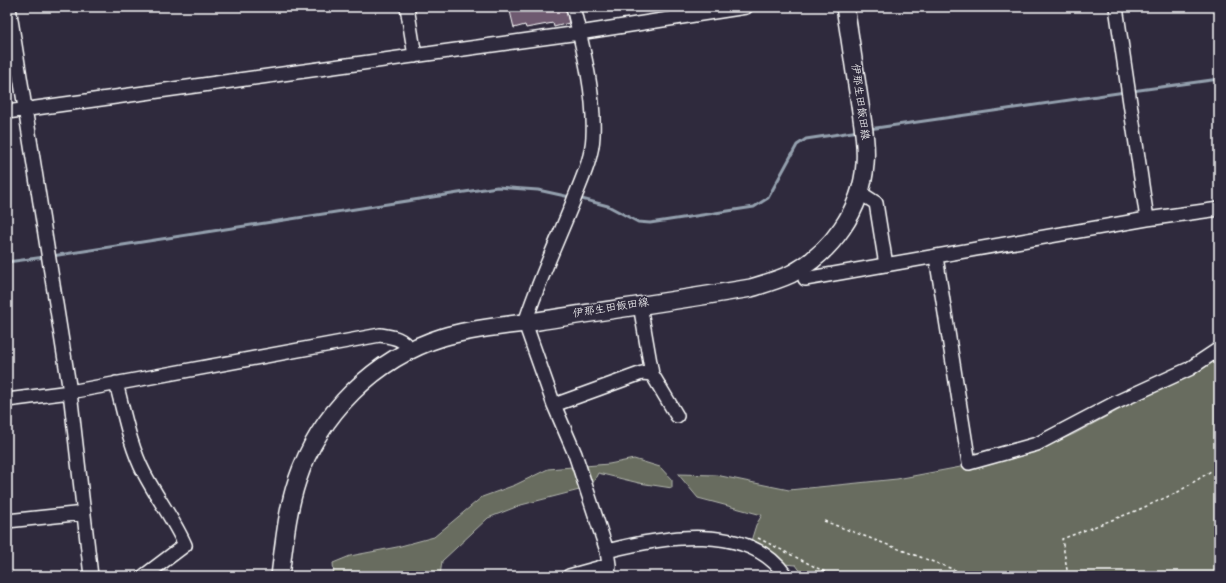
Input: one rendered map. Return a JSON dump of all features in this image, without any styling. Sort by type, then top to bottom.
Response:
[{"type":"main road","name":"伊那生田飯田線","points":[[280,576],[291,502],[303,465],[312,446],[333,414],[358,386],[376,371],[410,350],[443,337],[490,327],[525,323],[751,288],[791,273],[807,264],[830,244],[846,221],[859,192],[865,165],[865,140],[845,7]]},
{"type":"street","points":[[9,7],[70,392],[91,576]]},
{"type":"street","points":[[407,7],[415,56]]},
{"type":"street","points":[[569,576],[608,570],[607,551],[575,454],[554,405],[525,323],[589,157],[593,136],[592,109],[573,7]]},
{"type":"street","points":[[7,112],[579,33],[746,7]]},
{"type":"street","points":[[1116,7],[1128,79],[1147,219]]},
{"type":"street","points":[[859,192],[876,203],[886,265]]},
{"type":"street","points":[[805,279],[1147,219],[1219,209]]},
{"type":"street","points":[[936,257],[969,463],[1037,444],[1115,403],[1189,369],[1219,349]]},
{"type":"street","points":[[640,305],[652,374],[677,416]]},
{"type":"street","points":[[7,400],[70,392],[380,335],[395,337],[406,342],[410,350]]},
{"type":"street","points":[[554,405],[642,373],[652,374]]},
{"type":"street","points":[[116,383],[135,454],[144,473],[178,529],[185,545],[144,576]]},
{"type":"street","points":[[7,521],[84,513]]},
{"type":"street","points":[[607,551],[665,539],[722,539],[746,544],[771,558],[786,576]]},
{"type":"path","points":[[1068,576],[1062,539],[1138,510],[1178,492],[1219,466]]},
{"type":"path","points":[[824,521],[971,576]]},
{"type":"green space","points":[[1219,356],[1219,576],[804,576],[796,565],[783,564],[775,555],[751,541],[756,525],[762,515],[698,498],[678,474],[716,475],[789,490],[897,479],[1029,454],[1074,434]]},
{"type":"green space","points":[[634,459],[660,467],[672,480],[672,488],[639,483],[598,473],[591,487],[521,505],[488,518],[442,561],[440,576],[334,576],[333,563],[350,556],[397,547],[434,537],[482,497],[515,485],[548,469],[609,464]]},
{"type":"building","points":[[509,7],[565,7],[569,23],[554,27],[553,23],[526,28],[525,25],[514,28]]},
{"type":"waterway","points":[[1132,91],[1219,79]]},
{"type":"waterway","points":[[869,129],[1125,92]]},
{"type":"waterway","points":[[578,198],[608,206],[638,222],[650,223],[754,207],[768,198],[797,145],[806,139],[859,131]]},
{"type":"waterway","points":[[52,256],[497,187],[538,190],[570,197]]},
{"type":"waterway","points":[[7,262],[45,257]]}]
